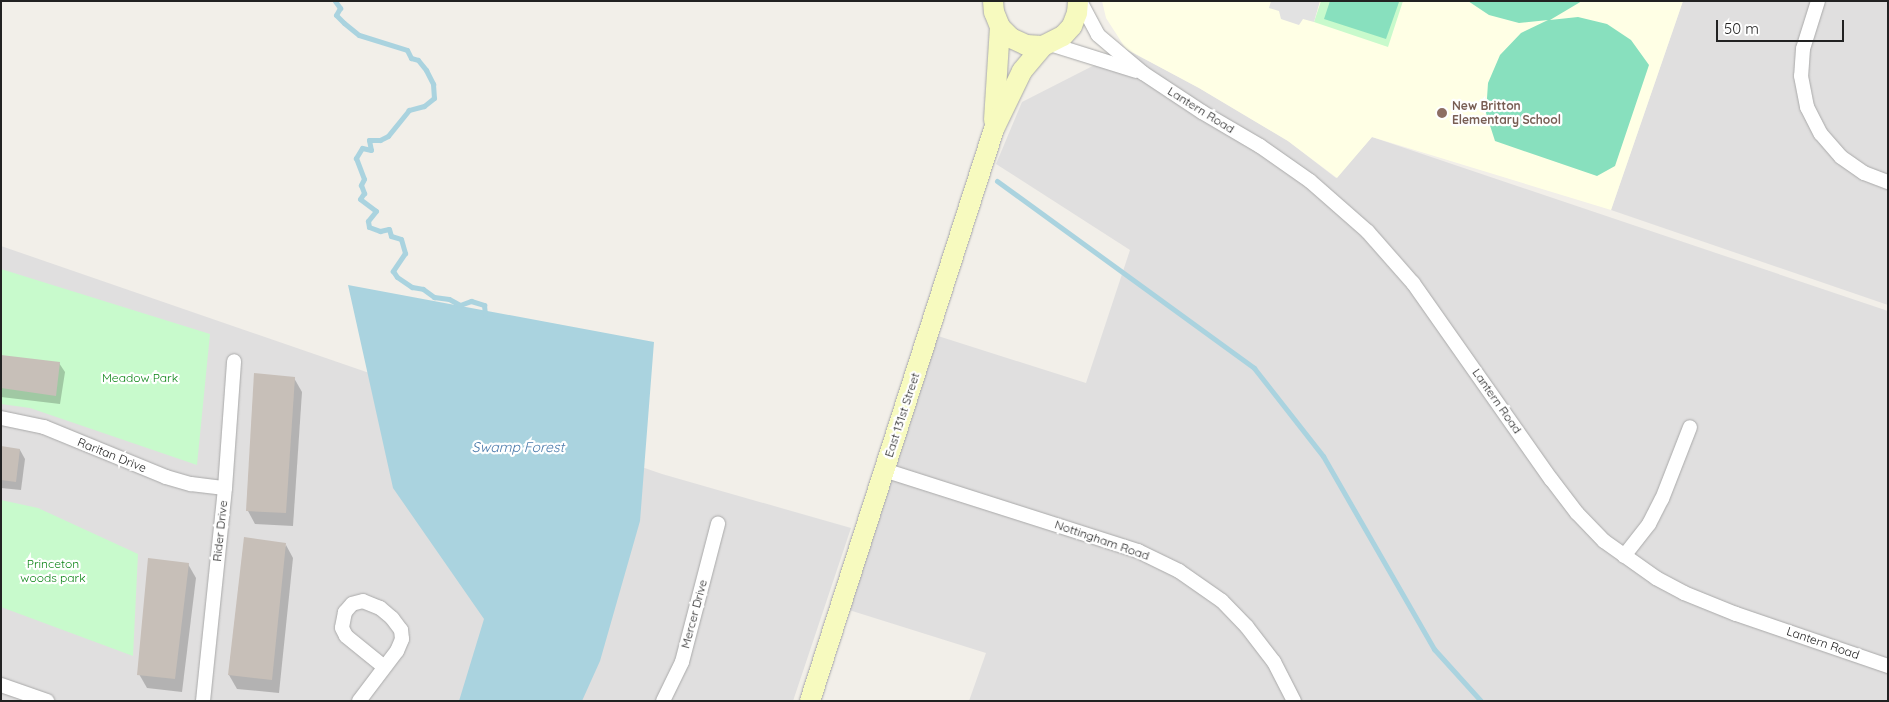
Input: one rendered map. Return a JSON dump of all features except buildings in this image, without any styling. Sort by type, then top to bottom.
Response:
[{"type":"street","name":"East 131st Street","points":[[810,701],[994,129],[1022,71],[1047,45],[1063,36],[1072,26],[1078,13],[1079,1]]},
{"type":"street","name":"Lantern Road","points":[[1079,1],[1098,35],[1143,74],[1268,151],[1310,181],[1368,232],[1413,283],[1577,513],[1604,541],[1656,578],[1684,593],[1736,614],[1888,666]]},
{"type":"street","points":[[1818,1],[1803,49],[1802,76],[1807,108],[1821,134],[1841,157],[1864,173],[1888,182]]},
{"type":"street","name":"East 131st Street","points":[[991,11],[994,129]]},
{"type":"street","points":[[991,11],[1012,38],[1026,45],[1047,45]]},
{"type":"street","name":"Lantern Road","points":[[1047,45],[1143,74]]},
{"type":"street","name":"Rider Drive","points":[[203,701],[225,488],[234,360]]},
{"type":"street","name":"Raritan Drive","points":[[1,418],[44,427],[173,479],[191,484],[225,488]]},
{"type":"street","points":[[1624,556],[1648,524],[1662,499],[1690,427]]},
{"type":"street","name":"Nottingham Road","points":[[884,470],[1138,551],[1179,571],[1222,601],[1247,627],[1274,662],[1294,701]]},
{"type":"street","name":"Mercer Drive","points":[[663,701],[682,662],[718,524]]},
{"type":"street","points":[[359,701],[401,644],[402,630],[380,608],[363,601],[352,604],[345,612],[342,628],[346,636],[383,666]]},
{"type":"street","points":[[1,685],[47,701]]},
{"type":"shaded area","name":"New Britton Elementary School","points":[[1102,1],[1683,1],[1611,210],[1372,137],[1337,178],[1288,141],[1199,88],[1126,49],[1106,18]]},
{"type":"shaded area","points":[[1271,1],[1320,1],[1314,22],[1303,19],[1299,25],[1281,19],[1279,11],[1269,8]]},
{"type":"shaded area","points":[[1683,1],[1888,1],[1888,305],[1611,210]]},
{"type":"shaded area","points":[[1126,49],[1199,88],[1288,141],[1336,178],[1372,137],[1888,311],[1888,701],[969,701],[986,653],[849,610],[938,336],[1086,383],[1130,250],[996,164],[1022,102]]},
{"type":"shaded area","points":[[1,246],[662,474],[851,528],[793,701],[1,701]]},
{"type":"green space","points":[[1321,1],[1403,1],[1388,47],[1314,22]]},
{"type":"green space","points":[[1330,1],[1399,2],[1386,39],[1324,19]]},
{"type":"green space","points":[[1468,1],[1582,1],[1550,20],[1578,17],[1607,24],[1631,40],[1649,65],[1615,166],[1597,176],[1495,141],[1486,113],[1488,83],[1500,55],[1521,33],[1548,20],[1519,23],[1489,15]]},
{"type":"green space","name":"Meadow Park","points":[[1,269],[210,334],[197,465],[30,408],[1,404]]},
{"type":"green space","name":"Princeton woods park","points":[[1,500],[38,508],[138,554],[133,656],[1,607]]},
{"type":"water","name":"Swamp Forest","points":[[348,285],[654,342],[640,521],[600,661],[582,701],[459,701],[484,619],[393,488]]},
{"type":"waterway","points":[[335,1],[340,8],[336,15],[344,23],[359,35],[407,50],[411,58],[418,60],[426,70],[433,84],[434,98],[424,106],[409,110],[388,136],[380,140],[369,140],[371,150],[362,148],[356,158],[364,179],[361,185],[364,193],[360,199],[376,211],[368,221],[369,227],[380,231],[389,229],[391,236],[401,239],[405,253],[393,271],[397,277],[412,287],[423,289],[434,297],[449,299],[460,305],[471,301],[484,305],[485,315]]},
{"type":"waterway","points":[[997,181],[1254,368],[1323,456],[1434,649],[1481,701]]},
{"type":"place","name":"New Britton Elementary School","points":[[1442,113]]}]
